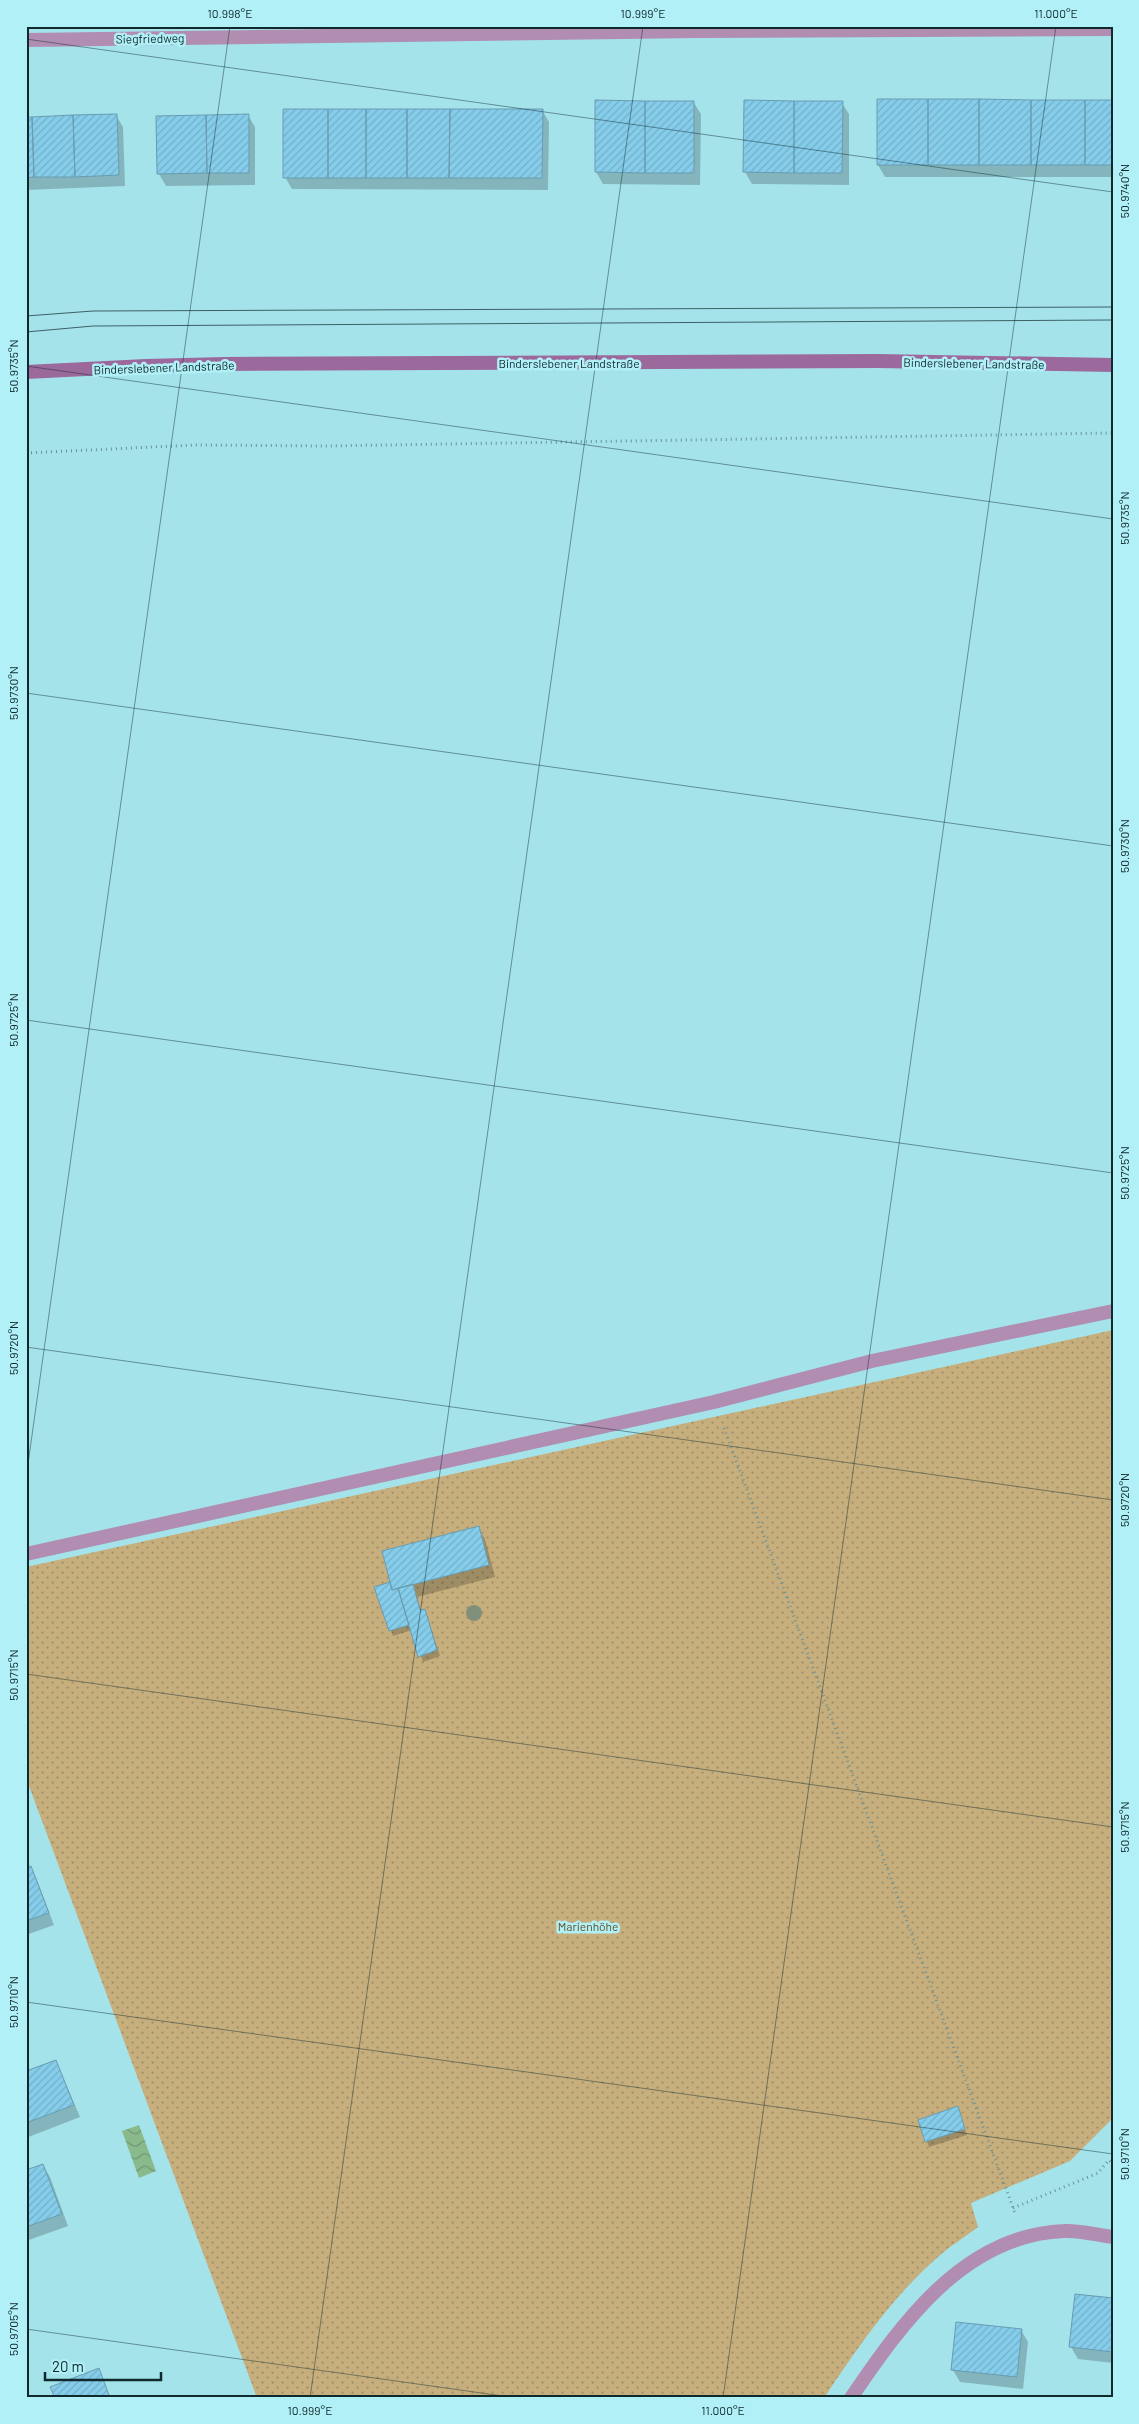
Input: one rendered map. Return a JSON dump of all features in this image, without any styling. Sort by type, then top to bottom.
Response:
[{"type":"main road","name":"Binderslebener Landstraße","points":[[26,372],[225,364],[878,361],[1113,365]]},
{"type":"street","name":"Siegfriedweg","points":[[26,40],[698,29],[1113,29]]},
{"type":"street","points":[[26,1554],[714,1402],[872,1361],[1113,1311]]},
{"type":"street","points":[[851,2398],[882,2352],[917,2309],[946,2281],[993,2247],[1023,2236],[1065,2231],[1113,2237]]},
{"type":"path","points":[[26,453],[195,445],[326,446],[1113,433]]},
{"type":"path","points":[[714,1402],[1023,2236]]},
{"type":"path","points":[[1013,2208],[1098,2173],[1109,2160],[1113,2164]]},
{"type":"green space","name":"Marienhöhe","points":[[1113,1330],[1113,2118],[1070,2161],[971,2203],[978,2227],[921,2272],[876,2323],[824,2398],[257,2398],[26,1778],[26,1567]]},
{"type":"water","points":[[139,2125],[156,2171],[139,2178],[122,2131]]},
{"type":"building","points":[[877,99],[928,99],[928,165],[877,165]]},
{"type":"building","points":[[928,99],[979,99],[979,165],[928,165]]},
{"type":"building","points":[[979,99],[1031,100],[1031,165],[979,165]]},
{"type":"building","points":[[595,100],[645,101],[645,173],[595,172]]},
{"type":"building","points":[[744,100],[794,101],[794,173],[743,172]]},
{"type":"building","points":[[1031,100],[1085,100],[1085,165],[1031,165]]},
{"type":"building","points":[[1085,100],[1113,100],[1113,165],[1085,165]]},
{"type":"building","points":[[645,101],[694,101],[694,173],[645,173]]},
{"type":"building","points":[[794,101],[843,101],[842,173],[794,173]]},
{"type":"building","points":[[283,109],[328,109],[328,178],[283,178]]},
{"type":"building","points":[[328,109],[366,109],[366,178],[328,178]]},
{"type":"building","points":[[366,109],[407,109],[407,178],[366,178]]},
{"type":"building","points":[[407,109],[450,109],[449,178],[407,178]]},
{"type":"building","points":[[450,109],[543,109],[542,178],[449,178]]},
{"type":"building","points":[[117,114],[119,175],[75,177],[73,115]]},
{"type":"building","points":[[249,114],[249,173],[207,173],[206,115]]},
{"type":"building","points":[[73,115],[75,177],[34,177],[32,117]]},
{"type":"building","points":[[206,115],[207,173],[157,174],[156,116]]},
{"type":"building","points":[[26,117],[32,117],[34,177],[26,178]]},
{"type":"building","points":[[479,1526],[489,1565],[392,1590],[382,1551]]},
{"type":"building","points":[[390,1582],[392,1590],[398,1588],[409,1625],[389,1631],[374,1587]]},
{"type":"building","points":[[413,1584],[420,1610],[425,1609],[437,1650],[418,1657],[398,1588]]},
{"type":"building","points":[[31,1866],[49,1913],[26,1921],[26,1868]]},
{"type":"building","points":[[56,2060],[74,2105],[26,2123],[26,2071]]},
{"type":"building","points":[[958,2106],[965,2129],[925,2142],[918,2120]]},
{"type":"building","points":[[43,2164],[62,2214],[26,2227],[26,2170]]},
{"type":"building","points":[[1075,2294],[1113,2298],[1113,2352],[1069,2347]]},
{"type":"building","points":[[956,2322],[1022,2329],[1017,2377],[951,2370]]},
{"type":"building","points":[[99,2368],[110,2398],[55,2398],[50,2387]]},
{"type":"tram line","points":[[26,316],[93,311],[1113,307]]},
{"type":"tram line","points":[[26,332],[93,326],[1113,320]]}]
